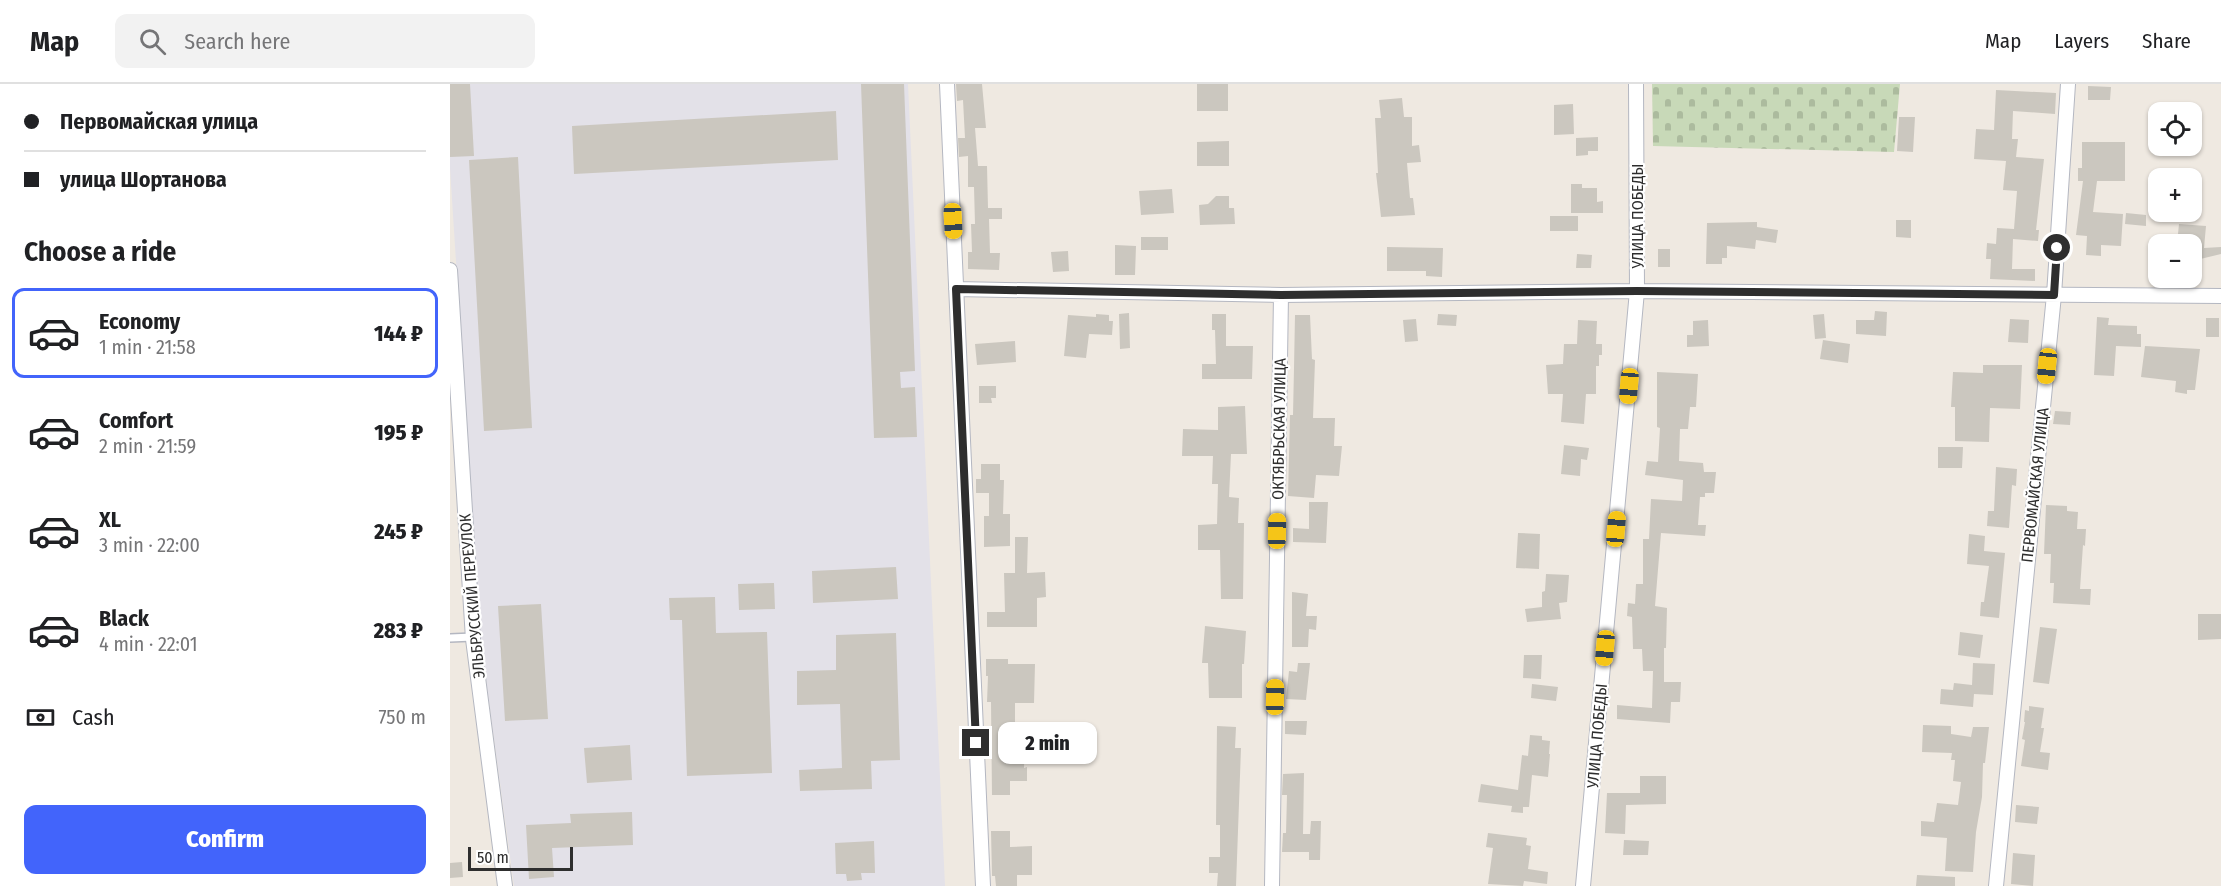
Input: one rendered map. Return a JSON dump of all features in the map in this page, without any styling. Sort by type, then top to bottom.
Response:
[{"type":"street","points":[[947,84],[983,886]]},
{"type":"street","name":"УЛИЦА ПОБЕДЫ","points":[[1583,886],[1637,291],[1636,84]]},
{"type":"street","name":"ПЕРВОМАЙСКАЯ УЛИЦА","points":[[1996,886],[2054,295],[2068,84]]},
{"type":"street","name":"ЭЛЬБРУССКИЙ ПЕРЕУЛОК","points":[[450,270],[473,637],[505,886]]},
{"type":"street","points":[[956,289],[1281,295],[1637,291],[2221,296]]},
{"type":"street","name":"ОКТЯБРЬСКАЯ УЛИЦА","points":[[1272,886],[1281,295]]},
{"type":"lane","points":[[450,638],[473,637]]},
{"type":"shaded area","points":[[450,84],[908,84],[945,886],[514,886],[480,635],[450,168]]},
{"type":"green space","points":[[1652,84],[1900,84],[1894,152],[1653,146]]},
{"type":"building","points":[[450,84],[470,84],[474,156],[450,157]]},
{"type":"building","points":[[861,84],[904,84],[915,371],[900,372],[901,388],[915,387],[917,437],[874,438]]},
{"type":"building","points":[[956,84],[982,84],[986,128],[975,128],[978,166],[987,166],[988,208],[1002,208],[1002,219],[989,219],[990,253],[1000,253],[999,270],[968,269],[968,252],[972,252],[971,224],[975,224],[974,187],[968,187],[968,156],[959,157],[958,138],[965,138],[963,100],[957,101]]},
{"type":"building","points":[[1197,84],[1228,84],[1228,111],[1197,111]]},
{"type":"building","points":[[2088,86],[2111,87],[2110,100],[2088,100]]},
{"type":"building","points":[[1996,90],[2056,93],[2055,114],[2013,111],[2012,139],[2018,139],[2016,157],[2044,159],[2036,230],[2039,230],[2038,241],[2013,239],[2012,269],[2035,269],[2035,281],[1990,279],[1991,259],[1986,259],[1987,243],[1996,244],[1997,228],[2014,229],[2017,191],[2003,190],[2006,161],[1974,159],[1976,129],[1994,130]]},
{"type":"building","points":[[1402,98],[1404,117],[1412,117],[1412,146],[1419,145],[1421,162],[1407,163],[1410,198],[1413,198],[1415,215],[1381,217],[1376,173],[1378,173],[1375,118],[1381,118],[1379,100]]},
{"type":"building","points":[[1573,104],[1574,134],[1554,135],[1554,105]]},
{"type":"building","points":[[836,111],[838,160],[574,174],[572,126]]},
{"type":"building","points":[[1899,117],[1915,117],[1913,152],[1897,151]]},
{"type":"building","points":[[1598,137],[1598,151],[1588,151],[1588,155],[1576,156],[1576,138]]},
{"type":"building","points":[[1229,141],[1229,166],[1197,166],[1197,142]]},
{"type":"building","points":[[2082,142],[2125,142],[2125,181],[2097,181],[2093,212],[2123,214],[2121,246],[2101,245],[2101,256],[2086,255],[2087,236],[2076,235],[2083,181],[2078,181],[2078,168],[2082,168]]},
{"type":"building","points":[[518,157],[532,428],[484,431],[469,160]]},
{"type":"building","points":[[1571,184],[1582,184],[1582,188],[1597,188],[1597,202],[1603,201],[1603,213],[1571,213]]},
{"type":"building","points":[[1172,189],[1174,213],[1141,215],[1139,191]]},
{"type":"building","points":[[1216,196],[1229,196],[1229,208],[1234,208],[1235,224],[1200,225],[1199,205],[1208,204]]},
{"type":"building","points":[[2126,213],[2146,215],[2146,226],[2125,224]]},
{"type":"building","points":[[1550,216],[1578,216],[1578,231],[1550,231]]},
{"type":"building","points":[[1896,220],[1911,220],[1911,238],[1896,237]]},
{"type":"building","points":[[1757,222],[1757,227],[1778,230],[1776,243],[1756,240],[1755,249],[1727,246],[1727,258],[1722,258],[1722,264],[1706,264],[1707,223]]},
{"type":"building","points":[[2179,224],[2206,226],[2204,248],[2221,247],[2221,254],[2202,259],[2202,234],[2178,234]]},
{"type":"building","points":[[1141,237],[1168,237],[1168,250],[1141,250]]},
{"type":"building","points":[[1115,245],[1136,246],[1135,275],[1115,275]]},
{"type":"building","points":[[1387,247],[1443,248],[1442,277],[1426,276],[1426,271],[1387,271]]},
{"type":"building","points":[[1658,249],[1670,249],[1670,267],[1658,267]]},
{"type":"building","points":[[1068,251],[1069,271],[1053,272],[1051,252]]},
{"type":"building","points":[[1577,254],[1592,255],[1591,268],[1576,268]]},
{"type":"building","points":[[1875,311],[1887,312],[1886,336],[1856,334],[1856,320],[1874,320]]},
{"type":"building","points":[[1129,313],[1130,348],[1120,349],[1119,314]]},
{"type":"building","points":[[1096,314],[1109,315],[1109,321],[1113,321],[1112,335],[1089,334],[1086,358],[1064,356],[1068,315],[1096,317]]},
{"type":"building","points":[[1212,314],[1226,314],[1226,346],[1253,346],[1252,379],[1202,379],[1202,364],[1216,364]]},
{"type":"building","points":[[1438,314],[1457,315],[1456,326],[1437,325]]},
{"type":"building","points":[[1824,314],[1826,338],[1815,339],[1813,315]]},
{"type":"building","points":[[1295,315],[1310,315],[1312,359],[1315,360],[1313,418],[1335,418],[1334,446],[1342,446],[1339,476],[1316,475],[1314,498],[1288,496],[1290,415],[1293,415]]},
{"type":"building","points":[[2097,317],[2109,318],[2108,325],[2137,326],[2137,334],[2141,334],[2141,347],[2116,346],[2114,376],[2094,375]]},
{"type":"building","points":[[2206,318],[2219,318],[2219,337],[2206,337]]},
{"type":"building","points":[[1416,319],[1418,341],[1405,342],[1403,320]]},
{"type":"building","points":[[2010,319],[2029,320],[2028,343],[2008,342]]},
{"type":"building","points":[[1578,320],[1597,321],[1596,344],[1602,344],[1599,366],[1596,366],[1596,394],[1586,394],[1584,424],[1561,422],[1563,394],[1548,394],[1546,365],[1563,364],[1564,344],[1577,344]]},
{"type":"building","points":[[1708,320],[1709,346],[1687,347],[1687,335],[1693,335],[1693,321]]},
{"type":"building","points":[[1823,340],[1850,344],[1848,363],[1820,359]]},
{"type":"building","points":[[1015,341],[1016,362],[977,365],[975,344]]},
{"type":"building","points":[[2145,346],[2200,349],[2195,390],[2187,390],[2187,394],[2175,392],[2176,381],[2141,377]]},
{"type":"building","points":[[1983,365],[2022,365],[2020,409],[1990,408],[1989,442],[1955,441],[1955,407],[1951,407],[1953,372],[1983,373]]},
{"type":"building","points":[[1657,372],[1698,374],[1696,407],[1690,407],[1688,429],[1680,429],[1679,461],[1703,463],[1704,472],[1716,472],[1714,493],[1705,493],[1705,497],[1700,497],[1698,525],[1706,525],[1705,536],[1661,533],[1655,606],[1667,608],[1664,682],[1681,682],[1680,702],[1671,702],[1670,723],[1617,719],[1617,705],[1652,708],[1653,671],[1643,671],[1642,649],[1633,649],[1632,617],[1627,616],[1628,603],[1635,604],[1636,584],[1643,584],[1643,539],[1649,539],[1651,499],[1682,501],[1683,480],[1645,475],[1647,461],[1658,462],[1660,428],[1657,427]]},
{"type":"building","points":[[979,386],[996,386],[996,398],[991,398],[992,403],[979,403]]},
{"type":"building","points":[[1245,406],[1247,454],[1231,454],[1229,497],[1239,498],[1238,523],[1244,523],[1243,599],[1221,599],[1220,550],[1198,550],[1198,525],[1217,524],[1218,484],[1212,484],[1213,456],[1182,456],[1183,429],[1218,430],[1218,407]]},
{"type":"building","points":[[2055,411],[2071,412],[2070,425],[2053,424]]},
{"type":"building","points":[[1564,445],[1589,448],[1587,460],[1581,459],[1580,476],[1561,474]]},
{"type":"building","points":[[1938,447],[1963,447],[1962,468],[1938,468]]},
{"type":"building","points":[[981,464],[1000,464],[1000,480],[1004,480],[1003,514],[1010,514],[1010,546],[984,547],[984,516],[989,516],[989,493],[976,493],[976,479],[981,479]]},
{"type":"building","points":[[1996,467],[2017,469],[2016,486],[2012,485],[2009,528],[1987,526],[1988,511],[1994,511]]},
{"type":"building","points":[[1309,502],[1328,502],[1326,543],[1293,542],[1293,528],[1309,529]]},
{"type":"building","points":[[2046,505],[2067,506],[2067,511],[2078,512],[2077,529],[2086,529],[2080,589],[2091,589],[2090,605],[2053,603],[2054,583],[2050,583],[2051,554],[2044,554]]},
{"type":"building","points":[[1518,533],[1540,534],[1539,569],[1516,568]]},
{"type":"building","points":[[1969,534],[1985,536],[1984,551],[2005,553],[1999,618],[1980,616],[1989,566],[1967,564]]},
{"type":"building","points":[[1015,537],[1028,537],[1027,573],[1045,572],[1046,597],[1037,598],[1037,627],[987,627],[987,612],[1005,612],[1004,573],[1015,573]]},
{"type":"building","points":[[896,567],[898,599],[813,603],[812,571]]},
{"type":"building","points":[[1546,574],[1569,575],[1567,602],[1559,603],[1561,619],[1527,622],[1525,609],[1542,607],[1542,592],[1545,591]]},
{"type":"building","points":[[774,583],[775,609],[739,610],[738,584]]},
{"type":"building","points":[[1292,592],[1308,594],[1306,616],[1317,616],[1316,630],[1309,629],[1308,647],[1292,647]]},
{"type":"building","points":[[715,597],[716,633],[767,632],[772,773],[687,776],[682,620],[670,620],[669,598]]},
{"type":"building","points":[[541,604],[548,719],[505,721],[498,606]]},
{"type":"building","points":[[2198,614],[2221,614],[2221,639],[2198,640]]},
{"type":"building","points":[[1205,626],[1246,631],[1244,664],[1242,664],[1242,698],[1209,698],[1208,663],[1202,663]]},
{"type":"building","points":[[2040,627],[2057,629],[2049,684],[2033,682]]},
{"type":"building","points":[[1960,632],[1983,635],[1980,658],[1958,655]]},
{"type":"building","points":[[896,633],[900,760],[871,761],[872,789],[800,791],[799,770],[842,768],[840,704],[797,705],[797,671],[836,670],[836,635]]},
{"type":"building","points":[[1524,655],[1542,655],[1541,679],[1523,678]]},
{"type":"building","points":[[986,659],[1008,659],[1008,664],[1035,664],[1034,703],[1015,703],[1015,734],[1025,734],[1024,768],[1027,767],[1027,781],[1010,781],[1010,795],[992,795],[991,702],[987,702]]},
{"type":"building","points":[[1298,663],[1310,663],[1306,700],[1286,699],[1289,671],[1297,672]]},
{"type":"building","points":[[1973,663],[1995,664],[1993,695],[1974,694],[1973,707],[1940,704],[1941,689],[1953,690],[1954,683],[1972,685]]},
{"type":"building","points":[[1532,684],[1558,687],[1556,701],[1531,698]]},
{"type":"building","points":[[2029,706],[2044,708],[2041,728],[2044,728],[2040,752],[2050,753],[2048,770],[2021,766],[2025,740],[2022,739],[2025,710],[2029,711]]},
{"type":"building","points":[[1285,721],[1307,721],[1306,735],[1285,734]]},
{"type":"building","points":[[1923,725],[1951,726],[1951,734],[1971,737],[1973,727],[1989,727],[1985,763],[1983,763],[1982,797],[1973,872],[1945,871],[1947,838],[1921,836],[1921,821],[1934,822],[1937,803],[1958,805],[1961,782],[1953,781],[1955,760],[1951,760],[1952,753],[1922,752]]},
{"type":"building","points":[[1217,726],[1236,727],[1235,748],[1241,748],[1236,886],[1217,886],[1218,873],[1209,873],[1209,857],[1220,857],[1220,825],[1216,825]]},
{"type":"building","points":[[1530,735],[1542,736],[1542,740],[1550,741],[1550,754],[1548,777],[1532,775],[1529,807],[1523,807],[1523,813],[1511,812],[1512,806],[1478,802],[1481,784],[1518,790],[1522,755],[1528,756]]},
{"type":"building","points":[[630,745],[632,780],[587,783],[584,748]]},
{"type":"building","points":[[1304,773],[1303,834],[1310,834],[1311,821],[1321,821],[1320,860],[1309,860],[1309,852],[1282,852],[1283,833],[1286,833],[1287,795],[1282,795],[1283,774]]},
{"type":"building","points":[[1640,776],[1666,776],[1666,804],[1626,805],[1625,834],[1605,833],[1607,793],[1640,793]]},
{"type":"building","points":[[2016,805],[2039,807],[2037,824],[2015,822]]},
{"type":"building","points":[[632,812],[633,845],[552,848],[554,877],[529,879],[526,825],[571,823],[570,814]]},
{"type":"building","points":[[991,831],[1010,831],[1010,847],[1032,846],[1032,875],[1017,875],[1017,886],[996,886],[995,876],[992,876]]},
{"type":"building","points":[[1488,833],[1527,838],[1526,845],[1531,846],[1528,869],[1548,872],[1547,884],[1524,881],[1523,886],[1488,884],[1493,848],[1486,847]]},
{"type":"building","points":[[1624,840],[1649,841],[1648,855],[1623,855]]},
{"type":"building","points":[[874,841],[875,873],[861,873],[862,880],[847,881],[846,874],[836,874],[835,843]]},
{"type":"building","points":[[2013,853],[2035,855],[2033,886],[2011,884]]},
{"type":"building","points":[[462,862],[463,877],[450,878],[450,863]]},
{"type":"building","points":[[1917,875],[1955,877],[1955,886],[1916,886]]},
{"type":"route","points":[[976,743],[956,289],[1281,295],[1637,291],[2054,295],[2057,248]]}]
